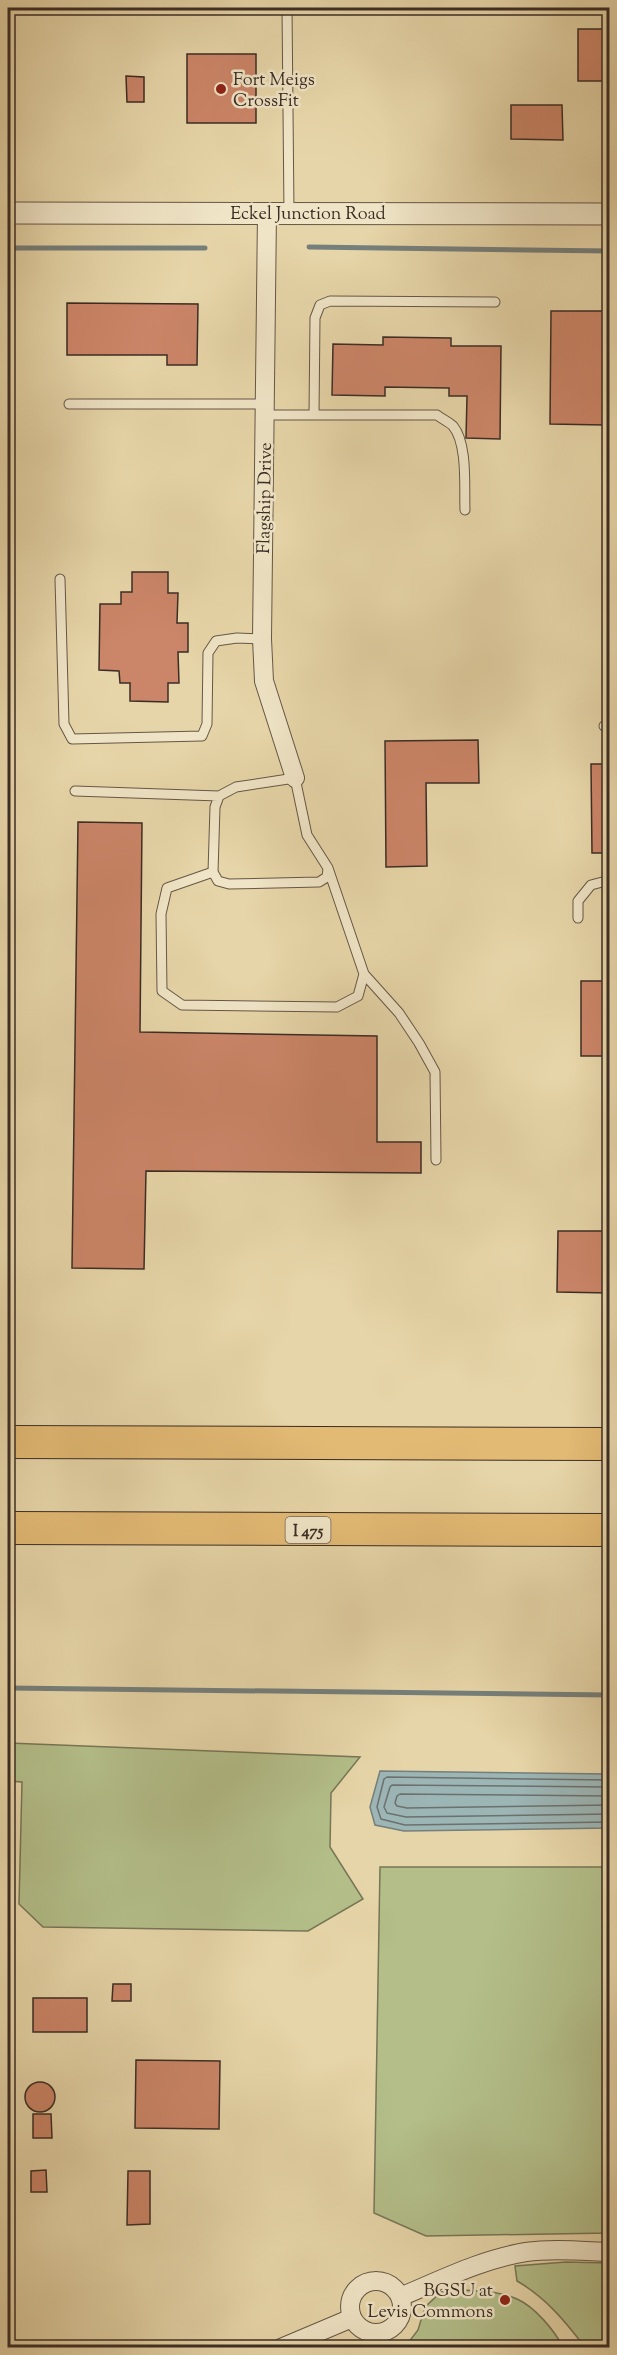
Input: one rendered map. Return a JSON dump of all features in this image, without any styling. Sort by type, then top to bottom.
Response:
[{"type":"highway","points":[[224,1442],[609,1426]]},
{"type":"highway","points":[[8,1442],[609,1444]]},
{"type":"highway","name":"I 475","points":[[8,1528],[609,1530]]},
{"type":"street","name":"Eckel Junction Road","points":[[8,213],[609,214]]},
{"type":"street","name":"Flagship Drive","points":[[267,213],[262,639],[264,681],[294,778]]},
{"type":"street","points":[[400,2297],[472,2266],[500,2257],[528,2252],[609,2252]]},
{"type":"street","points":[[379,2281],[386,2283],[392,2286],[400,2297],[402,2308],[396,2324],[375,2340],[352,2318],[351,2297],[354,2291],[365,2283],[379,2281]]},
{"type":"street","points":[[281,2348],[352,2318]]},
{"type":"lane","points":[[287,8],[290,213]]},
{"type":"lane","points":[[314,415],[315,318],[320,305],[330,300],[495,302]]},
{"type":"lane","points":[[69,405],[265,410],[314,415],[437,416],[453,426],[461,445],[465,510]]},
{"type":"lane","points":[[60,579],[64,724],[72,739],[202,736],[207,724],[208,653],[216,641],[237,638],[262,639]]},
{"type":"lane","points":[[75,791],[219,796],[236,787],[294,778],[307,835],[328,868],[364,974],[399,1013],[435,1072],[436,1160]]},
{"type":"lane","points":[[219,796],[215,807],[213,872],[218,881],[229,884],[319,882],[327,877],[328,868]]},
{"type":"lane","points":[[213,872],[167,888],[160,914],[162,991],[182,1005],[338,1007],[358,996],[364,974]]},
{"type":"lane","points":[[578,918],[578,901],[591,885],[609,880]]},
{"type":"green space","points":[[8,1743],[360,1757],[331,1793],[330,1847],[363,1899],[308,1931],[43,1927],[19,1904],[22,1782],[8,1781]]},
{"type":"green space","points":[[380,1867],[609,1867],[609,2233],[426,2236],[374,2213]]},
{"type":"green space","points":[[566,2262],[609,2263],[609,2346],[584,2346],[554,2310],[537,2294],[517,2281],[515,2266]]},
{"type":"green space","points":[[460,2290],[496,2293],[510,2296],[524,2303],[531,2307],[555,2333],[563,2347],[405,2347],[418,2330],[425,2307],[441,2292]]},
{"type":"water","points":[[380,1771],[609,1774],[609,1828],[404,1831],[375,1825],[370,1807]]},
{"type":"building","points":[[578,29],[610,29],[610,81],[578,81]]},
{"type":"building","name":"Fort Meigs CrossFit","points":[[187,54],[256,54],[256,123],[187,123]]},
{"type":"building","points":[[126,76],[144,77],[144,102],[127,102]]},
{"type":"building","points":[[511,105],[562,105],[563,140],[511,139]]},
{"type":"building","points":[[67,303],[198,304],[197,365],[167,365],[167,355],[67,355]]},
{"type":"building","points":[[551,311],[604,311],[604,425],[550,424]]},
{"type":"building","points":[[383,337],[451,338],[451,346],[501,346],[500,439],[466,438],[467,396],[449,396],[449,388],[385,387],[385,396],[332,395],[333,344],[383,345]]},
{"type":"building","points":[[132,572],[168,572],[168,593],[178,593],[177,623],[188,623],[188,652],[178,652],[179,683],[168,683],[168,702],[130,701],[130,683],[120,683],[119,671],[99,670],[100,604],[121,604],[121,592],[132,592]]},
{"type":"building","points":[[478,740],[479,783],[426,783],[427,866],[386,867],[385,741]]},
{"type":"building","points":[[591,764],[610,764],[610,853],[592,853]]},
{"type":"building","points":[[78,822],[142,823],[140,1032],[377,1036],[377,1142],[421,1142],[421,1173],[146,1171],[144,1269],[72,1268]]},
{"type":"building","points":[[581,981],[610,981],[610,1056],[581,1056]]},
{"type":"building","points":[[558,1231],[610,1231],[610,1293],[557,1292]]},
{"type":"building","points":[[113,1984],[131,1984],[131,2001],[112,2001]]},
{"type":"building","points":[[33,1998],[87,1998],[87,2032],[33,2032]]},
{"type":"building","points":[[136,2060],[220,2061],[219,2129],[135,2128]]},
{"type":"building","points":[[40,2082],[51,2086],[55,2097],[51,2108],[40,2112],[29,2108],[25,2097],[29,2086]]},
{"type":"building","points":[[33,2114],[51,2114],[52,2138],[33,2138]]},
{"type":"building","points":[[46,2170],[47,2192],[31,2192],[31,2171]]},
{"type":"building","points":[[128,2171],[150,2171],[150,2224],[127,2225]]},
{"type":"waterway","points":[[309,247],[610,251]]},
{"type":"waterway","points":[[8,248],[205,248]]},
{"type":"waterway","points":[[8,1688],[610,1695]]},
{"type":"place","name":"Fort Meigs CrossFit","points":[[221,89]]},
{"type":"place","name":"BGSU at Levis Commons","points":[[505,2300]]}]
